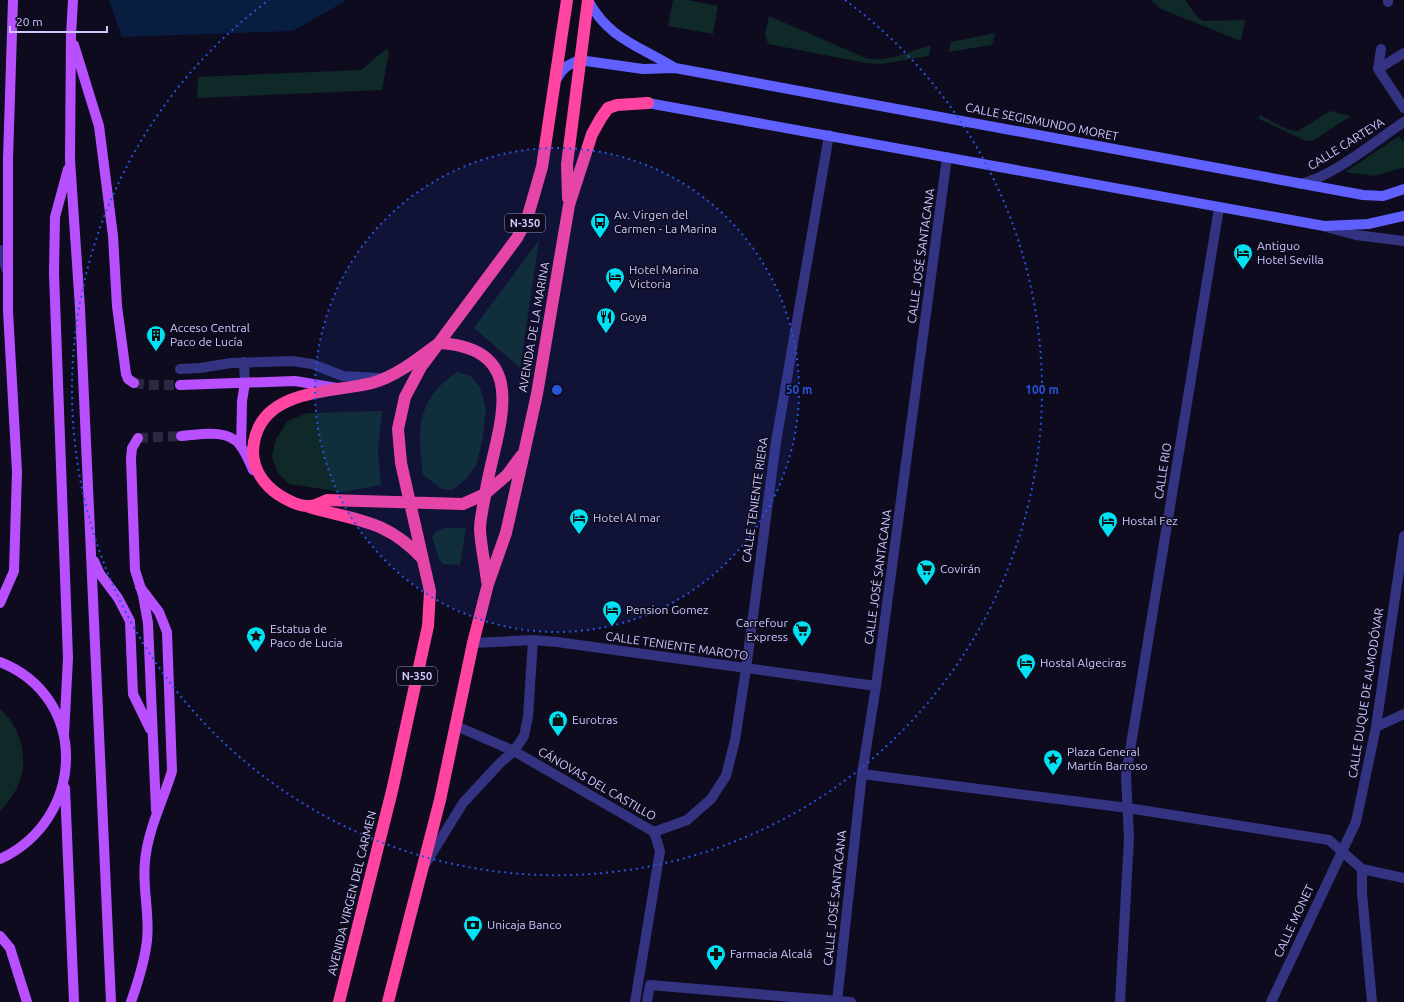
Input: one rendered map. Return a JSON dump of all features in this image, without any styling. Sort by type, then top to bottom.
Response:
[{"type":"highway","name":"N-350","points":[[423,559],[401,463],[398,429],[401,414],[411,384],[421,367],[517,238],[527,219],[542,167],[568,0]]},
{"type":"highway","points":[[569,206],[567,164],[579,60],[588,0]]},
{"type":"highway","points":[[569,206],[592,134],[608,108],[617,105],[648,103]]},
{"type":"highway","name":"AVENIDA DE LA MARINA","points":[[422,870],[440,800],[473,643],[488,584],[506,533],[524,453],[537,394],[569,206]]},
{"type":"highway","points":[[423,559],[412,548],[386,529],[365,520],[290,501],[272,490],[259,475],[254,462],[253,448],[263,419],[276,408],[292,400],[310,394],[372,383],[414,362],[439,343],[464,347],[486,358],[495,368],[501,380],[503,394],[500,422],[485,494],[480,529],[488,584]]},
{"type":"highway","points":[[309,507],[327,500],[463,504],[485,494],[506,475],[524,453]]},
{"type":"highway","name":"AVENIDA VIRGEN DEL CARMEN","points":[[339,1002],[392,791],[428,626],[430,591],[423,559]]},
{"type":"highway","points":[[388,1002],[422,870]]},
{"type":"main road","points":[[0,603],[14,571],[17,472],[8,311],[8,159],[14,0]]},
{"type":"main road","points":[[72,0],[70,160],[80,308],[111,1002]]},
{"type":"main road","name":"CALLE SEGISMUNDO MORET","points":[[588,0],[596,15],[609,29],[675,68]]},
{"type":"main road","points":[[71,35],[99,126],[113,236],[117,306],[123,356],[128,379],[134,383]]},
{"type":"main road","points":[[556,80],[560,72],[567,66],[579,60]]},
{"type":"main road","name":"CALLE SEGISMUNDO MORET","points":[[579,60],[643,69],[675,68],[1363,196],[1383,196],[1404,189]]},
{"type":"main road","points":[[648,103],[1324,226],[1368,224],[1404,216]]},
{"type":"main road","points":[[70,160],[56,217],[54,273],[68,658],[64,735],[74,1002]]},
{"type":"main road","points":[[180,385],[306,382],[339,389]]},
{"type":"main road","points":[[241,447],[242,401],[246,383]]},
{"type":"main road","points":[[181,436],[220,434],[233,439],[241,447],[257,476],[272,490]]},
{"type":"main road","points":[[138,438],[132,448],[131,458],[135,570],[146,608],[148,623],[156,812]]},
{"type":"main road","points":[[91,555],[100,574],[118,598],[130,621],[133,694],[153,736]]},
{"type":"main road","points":[[130,1002],[140,974],[147,940],[145,861],[156,812],[166,792],[172,771],[167,632],[159,612],[140,587]]},
{"type":"main road","points":[[0,662],[10,666],[28,678],[44,694],[56,714],[64,735]]},
{"type":"main road","points":[[0,859],[15,852],[33,838],[48,821],[58,802],[65,780]]},
{"type":"main road","points":[[0,936],[10,948],[27,1002]]},
{"type":"street","points":[[1381,50],[1378,69],[1404,108]]},
{"type":"street","points":[[1378,69],[1404,53]]},
{"type":"street","name":"CALLE CARTEYA","points":[[1300,184],[1314,181],[1336,168],[1404,122]]},
{"type":"street","name":"CALLE TENIENTE RIERA","points":[[654,832],[687,820],[711,799],[726,776],[735,740],[746,669],[776,442],[829,135]]},
{"type":"street","name":"CALLE JOSÉ SANTACANA","points":[[837,1001],[862,774],[876,686],[947,157]]},
{"type":"street","name":"CALLE RIO","points":[[1120,1002],[1129,838],[1126,775],[1219,208]]},
{"type":"street","points":[[1324,226],[1356,235],[1404,241]]},
{"type":"street","points":[[0,250],[8,274]]},
{"type":"street","points":[[123,356],[130,366],[133,367]]},
{"type":"street","points":[[180,369],[244,362],[292,361],[312,364],[343,376],[382,378]]},
{"type":"street","points":[[244,362],[246,383]]},
{"type":"street","name":"CALLE DUQUE DE ALMODÓVAR","points":[[1342,852],[1356,822],[1376,727],[1404,536]]},
{"type":"street","points":[[422,870],[463,804],[514,751],[524,736],[528,718],[533,640]]},
{"type":"street","name":"CALLE TENIENTE MAROTO","points":[[473,643],[533,640],[876,686]]},
{"type":"street","points":[[1376,727],[1404,714]]},
{"type":"street","name":"CÁNOVAS DEL CASTILLO","points":[[456,726],[514,751],[654,832],[660,851],[636,1002]]},
{"type":"street","points":[[862,774],[1128,808],[1329,840],[1362,869],[1404,878]]},
{"type":"street","name":"CALLE MONET","points":[[1271,1002],[1342,852]]},
{"type":"street","points":[[1362,869],[1362,893],[1372,1002]]},
{"type":"street","points":[[647,1002],[650,985],[851,1002]]},
{"type":"green space","points":[[673,0],[688,0],[718,6],[713,34],[668,26]]},
{"type":"green space","points":[[1151,0],[1185,0],[1197,17],[1203,21],[1245,20],[1241,41],[1161,9]]},
{"type":"green space","points":[[769,16],[866,58],[890,58],[931,45],[929,56],[882,64],[866,63],[768,44],[765,34]]},
{"type":"green space","points":[[995,33],[992,45],[948,52],[951,42]]},
{"type":"green space","points":[[386,49],[389,51],[382,90],[197,98],[198,77],[361,70]]},
{"type":"green space","points":[[1330,111],[1351,116],[1314,140],[1306,141],[1259,119],[1260,115],[1289,130],[1298,131]]},
{"type":"green space","points":[[1399,136],[1404,143],[1404,167],[1375,176],[1345,172]]},
{"type":"green space","points":[[539,240],[520,368],[474,328]]},
{"type":"green space","points":[[457,372],[471,376],[480,388],[486,409],[483,436],[477,464],[466,479],[452,490],[442,489],[423,475],[420,430],[422,417],[434,394]]},
{"type":"green space","points":[[382,411],[378,450],[381,485],[342,492],[289,484],[278,473],[272,457],[276,439],[288,421],[307,413]]},
{"type":"green space","points":[[444,528],[466,528],[460,565],[443,564],[439,559],[432,537],[435,532]]},
{"type":"green space","points":[[0,709],[13,724],[17,733],[23,753],[23,763],[19,783],[11,798],[0,811]]},
{"type":"water","points":[[109,0],[347,0],[293,31],[122,37]]},
{"type":"tunnel","points":[[134,383],[148,385],[180,385]]},
{"type":"tunnel","points":[[138,438],[181,436]]},
{"type":"place","name":"Av. Virgen del Carmen - La Marina","points":[[600,239]]},
{"type":"place","name":"Antiguo Hotel Sevilla","points":[[1243,270]]},
{"type":"place","name":"Hotel Marina Victoria","points":[[615,294]]},
{"type":"place","name":"Goya","points":[[606,334]]},
{"type":"place","name":"Acceso Central Paco de Lucía","points":[[156,352]]},
{"type":"place","name":"Hotel Al mar","points":[[579,535]]},
{"type":"place","name":"Hostal Fez","points":[[1108,538]]},
{"type":"place","name":"Covirán","points":[[926,586]]},
{"type":"place","name":"Pension Gomez","points":[[612,627]]},
{"type":"place","name":"Carrefour Express","points":[[802,647]]},
{"type":"place","name":"Estatua de Paco de Lucia","points":[[256,653]]},
{"type":"place","name":"Hostal Algeciras","points":[[1026,680]]},
{"type":"place","name":"Eurotras","points":[[558,737]]},
{"type":"place","name":"Plaza General Martín Barroso","points":[[1053,776]]},
{"type":"place","name":"Unicaja Banco","points":[[473,942]]},
{"type":"place","name":"Farmacia Alcalá","points":[[716,971]]}]
